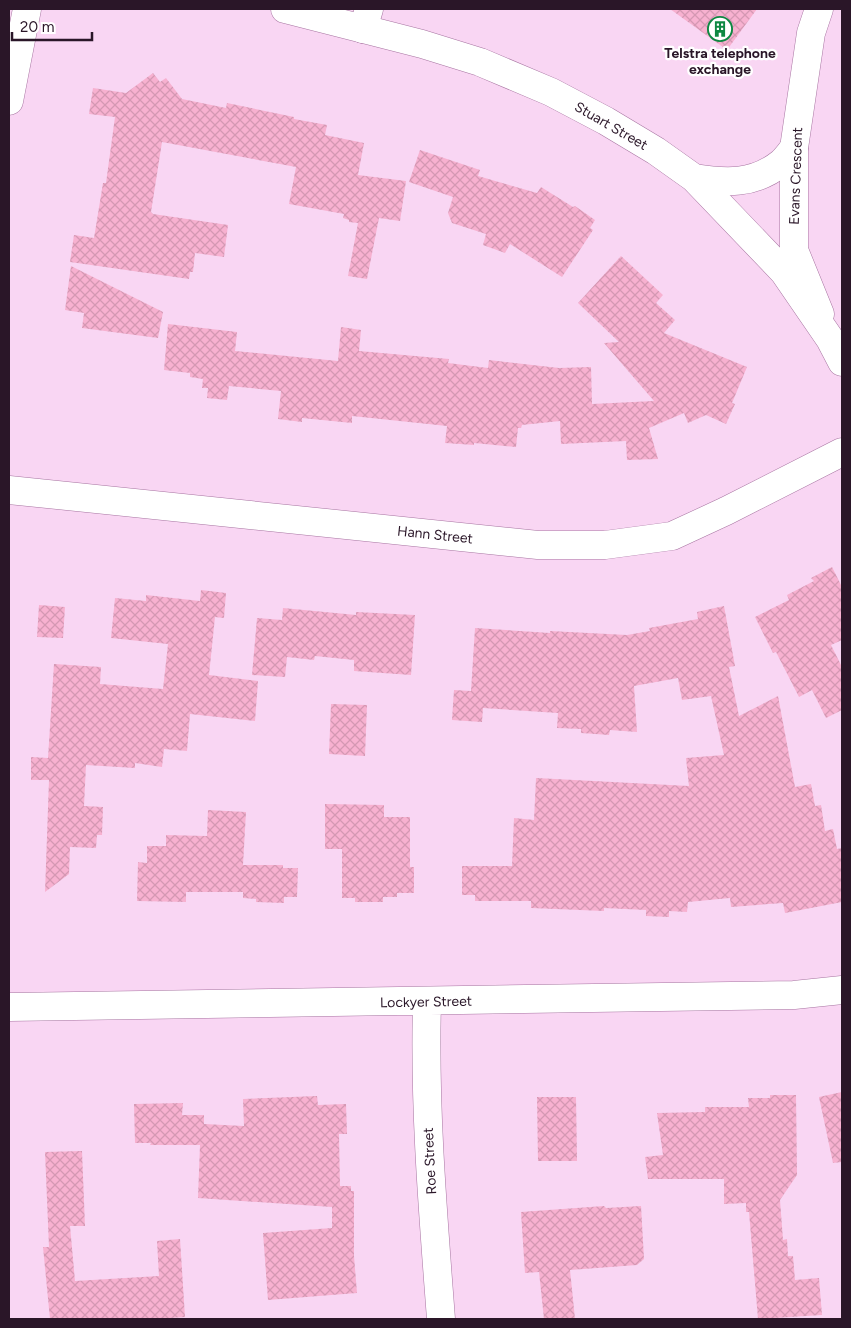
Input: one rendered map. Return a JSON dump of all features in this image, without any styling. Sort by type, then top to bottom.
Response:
[{"type":"street","points":[[9,101],[27,9]]},
{"type":"street","name":"Stuart Street","points":[[264,9],[290,10],[366,19],[422,44],[480,62],[550,92],[614,126],[694,178],[784,272],[836,351]]},
{"type":"street","name":"Evans Crescent","points":[[819,9],[811,34],[794,148],[794,250],[836,351]]},
{"type":"street","points":[[694,178],[723,182],[743,182],[781,164],[794,148]]},
{"type":"street","name":"Hann Street","points":[[9,490],[538,545],[605,545],[672,536],[726,511],[842,452]]},
{"type":"street","name":"Lockyer Street","points":[[9,1007],[794,995],[842,990]]},
{"type":"street","name":"Roe Street","points":[[427,1002],[428,1138],[441,1319]]},
{"type":"building","name":"Telstra telephone exchange","points":[[670,9],[757,9],[727,50]]},
{"type":"building","points":[[153,73],[160,82],[166,78],[182,99],[226,108],[227,103],[327,125],[325,135],[364,143],[358,175],[406,181],[400,221],[379,218],[367,279],[348,276],[358,223],[349,222],[349,220],[343,218],[344,214],[289,204],[296,167],[162,142],[151,212],[153,214],[228,225],[224,257],[195,253],[193,272],[190,272],[189,279],[70,262],[74,235],[94,238],[103,183],[106,183],[115,117],[89,114],[93,88],[126,93]]},
{"type":"building","points":[[420,150],[480,170],[478,176],[537,193],[541,187],[573,207],[575,206],[595,220],[590,228],[593,230],[562,277],[510,244],[505,253],[483,245],[486,234],[452,223],[448,213],[453,197],[409,182]]},
{"type":"building","points":[[621,256],[663,295],[656,303],[675,320],[664,333],[747,367],[732,403],[735,404],[726,424],[706,415],[688,423],[684,413],[649,428],[658,459],[627,460],[626,441],[561,444],[560,421],[522,425],[521,428],[518,428],[516,447],[474,443],[474,445],[445,443],[447,426],[352,416],[352,423],[302,418],[302,422],[278,419],[281,391],[229,386],[227,400],[207,398],[208,388],[202,388],[203,379],[190,377],[190,373],[164,370],[168,324],[237,332],[235,351],[338,361],[341,327],[361,330],[359,351],[449,359],[448,363],[488,368],[489,360],[559,368],[591,367],[592,404],[654,401],[604,343],[619,342],[578,303]]},
{"type":"building","points":[[71,266],[163,312],[158,338],[82,328],[84,313],[65,310]]},
{"type":"building","points":[[832,567],[842,587],[842,640],[831,645],[842,667],[842,710],[826,718],[812,690],[799,697],[776,652],[773,653],[755,617],[789,600],[787,595],[814,581],[811,578]]},
{"type":"building","points":[[201,590],[226,593],[224,618],[215,617],[209,675],[258,681],[255,721],[190,714],[187,751],[164,749],[162,767],[135,763],[135,768],[86,765],[84,806],[103,807],[102,835],[97,835],[96,848],[70,847],[69,874],[45,892],[49,780],[31,780],[31,757],[48,758],[54,664],[101,667],[100,684],[163,689],[168,644],[111,638],[115,598],[146,601],[146,595],[200,601]]},
{"type":"building","points":[[39,605],[65,607],[63,638],[37,637]]},
{"type":"building","points":[[724,606],[735,666],[729,667],[739,716],[778,696],[795,787],[811,784],[815,806],[821,805],[825,831],[833,829],[837,849],[842,848],[842,902],[785,913],[783,903],[731,907],[730,898],[688,902],[687,912],[669,911],[669,917],[646,916],[646,910],[604,908],[604,911],[531,908],[531,901],[475,901],[475,895],[462,895],[462,866],[512,866],[514,818],[534,820],[536,778],[689,786],[686,758],[724,755],[711,696],[682,700],[678,678],[634,686],[637,732],[610,730],[609,735],[581,733],[581,729],[557,728],[558,713],[483,708],[482,722],[452,720],[454,690],[471,691],[475,628],[550,633],[550,631],[627,635],[650,631],[649,628],[698,619],[697,612]]},
{"type":"building","points":[[283,608],[356,615],[356,612],[415,615],[411,675],[354,671],[354,660],[315,656],[314,660],[287,657],[285,677],[252,675],[257,618],[282,620]]},
{"type":"building","points":[[331,704],[367,705],[365,756],[329,754]]},
{"type":"building","points":[[325,804],[384,805],[384,817],[410,817],[410,867],[414,867],[414,893],[397,893],[397,897],[383,897],[383,902],[355,902],[355,898],[342,898],[342,849],[325,849]]},
{"type":"building","points":[[208,810],[246,812],[243,865],[283,865],[283,868],[298,868],[297,897],[284,897],[284,903],[256,902],[256,899],[243,898],[243,892],[186,892],[186,902],[137,901],[138,862],[147,863],[147,846],[166,846],[166,835],[207,836]]},
{"type":"building","points":[[842,1092],[842,1162],[833,1163],[819,1097]]},
{"type":"building","points":[[770,1095],[796,1095],[797,1175],[780,1200],[783,1240],[787,1239],[788,1256],[793,1256],[795,1280],[819,1278],[822,1315],[758,1319],[749,1212],[746,1212],[746,1203],[724,1204],[724,1179],[648,1179],[645,1157],[663,1155],[657,1113],[705,1112],[705,1107],[749,1107],[748,1098],[770,1098]]},
{"type":"building","points":[[317,1096],[318,1105],[346,1104],[347,1134],[339,1134],[340,1186],[351,1186],[351,1191],[354,1191],[354,1256],[357,1293],[268,1300],[263,1233],[332,1228],[332,1207],[198,1198],[200,1145],[150,1145],[151,1143],[135,1143],[134,1104],[183,1103],[182,1115],[204,1115],[204,1124],[244,1126],[243,1099]]},
{"type":"building","points":[[537,1097],[576,1097],[577,1161],[538,1161]]},
{"type":"building","points":[[82,1151],[85,1226],[70,1226],[75,1281],[159,1276],[157,1241],[180,1239],[185,1317],[156,1319],[50,1319],[43,1247],[49,1247],[45,1152]]},
{"type":"building","points":[[604,1206],[606,1208],[641,1206],[644,1259],[637,1265],[570,1270],[575,1319],[544,1319],[539,1272],[525,1273],[521,1212]]},
{"type":"place","name":"Telstra telephone exchange","points":[[720,29]]}]
